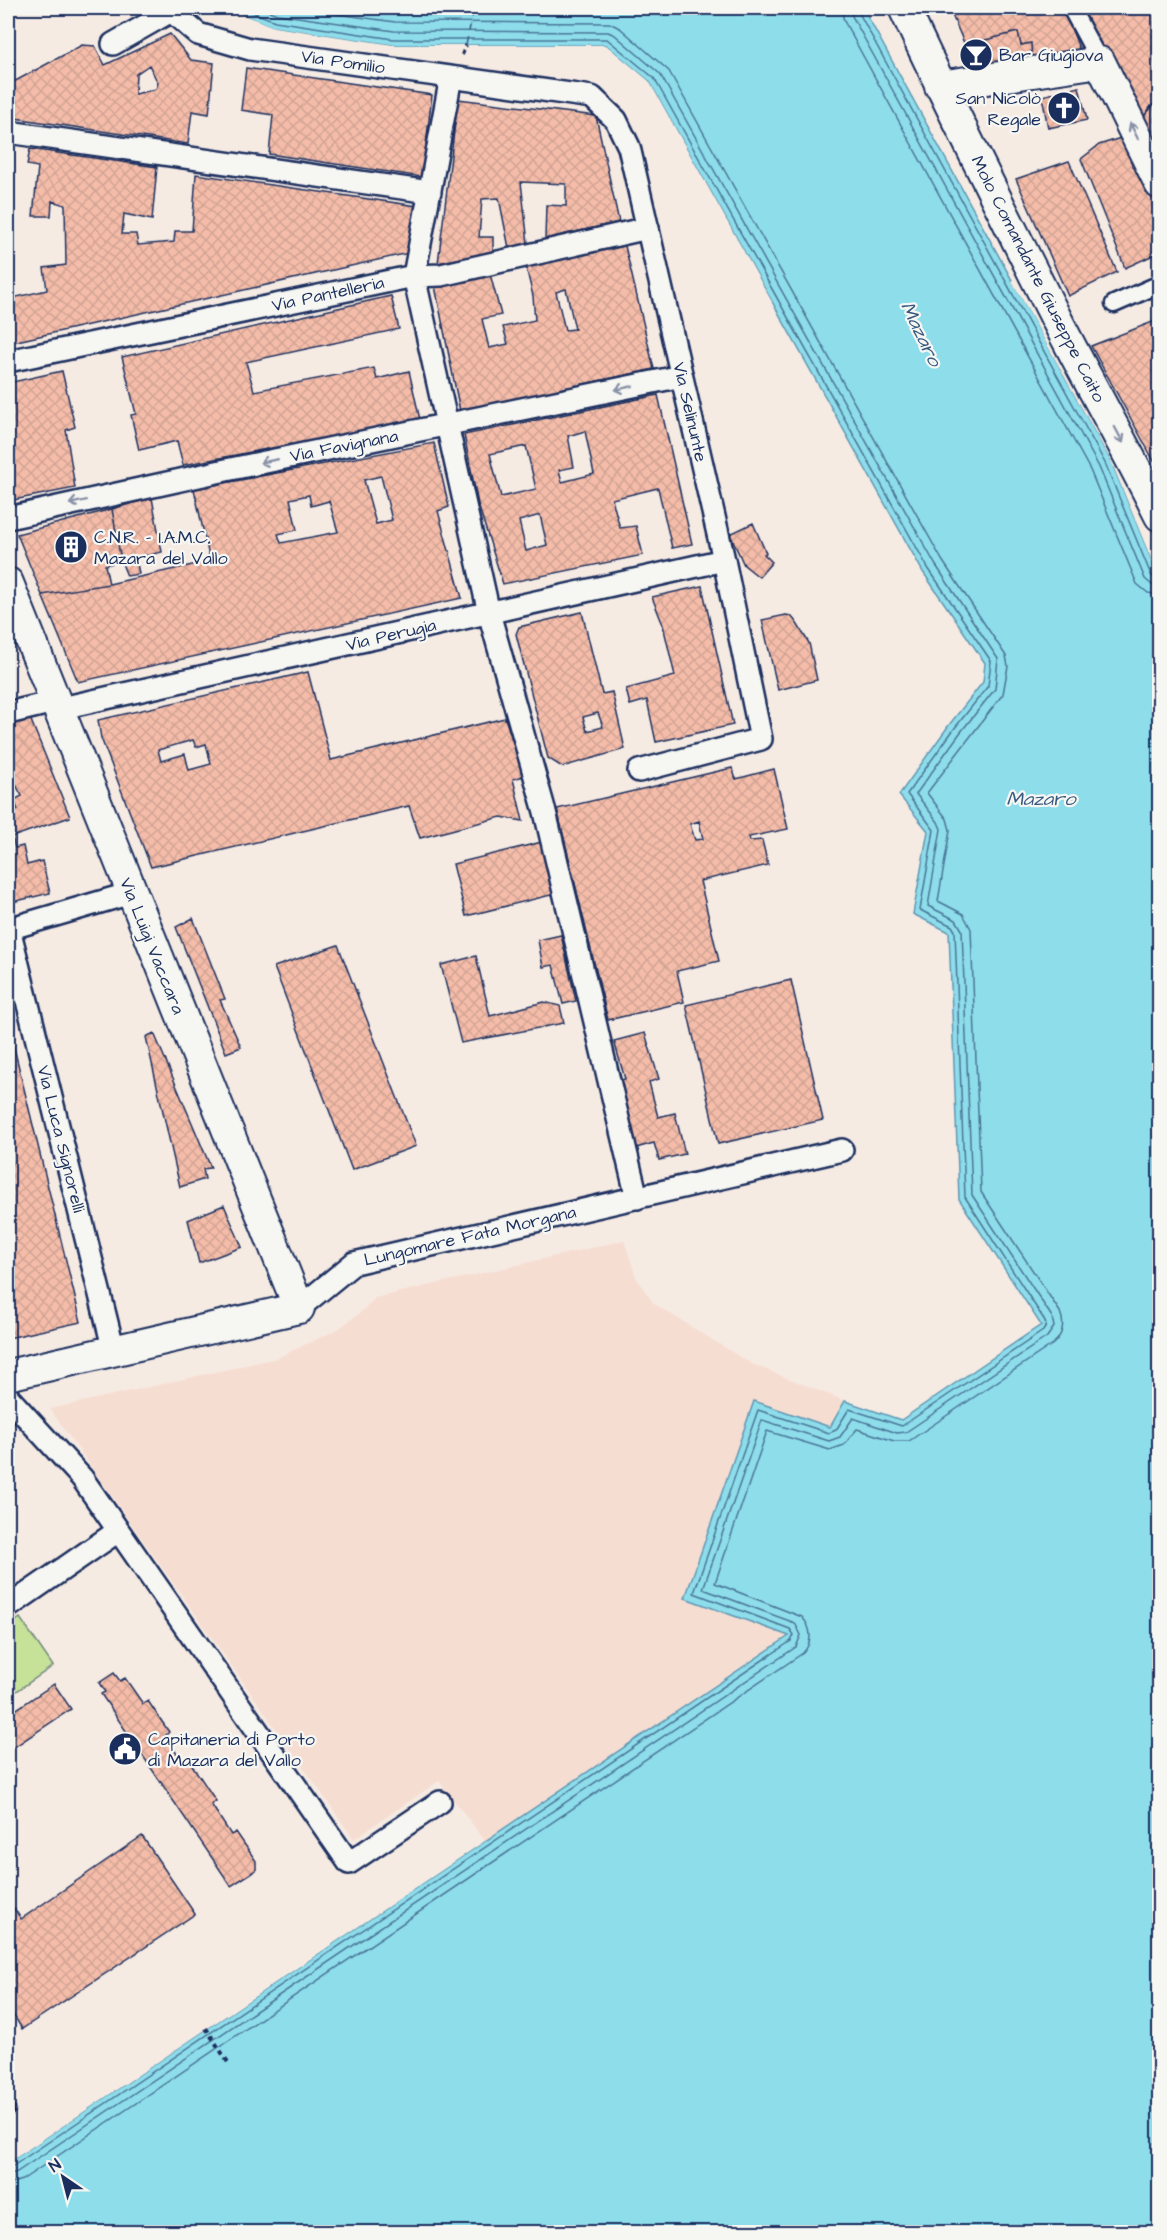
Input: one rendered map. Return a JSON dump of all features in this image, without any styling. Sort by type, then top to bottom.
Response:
[{"type":"main road","name":"Molo Comandante Giuseppe Caito","points":[[904,8],[940,86],[1061,328],[1160,516]]},
{"type":"main road","points":[[940,86],[1100,62],[1160,184]]},
{"type":"main road","name":"Via Luigi Vaccara","points":[[8,584],[299,1308]]},
{"type":"main road","name":"Lungomare Fata Morgana","points":[[8,1375],[299,1308]]},
{"type":"street","points":[[1071,8],[1100,62]]},
{"type":"street","name":"Via Pomilio","points":[[112,44],[171,11],[198,34],[250,49],[592,97]]},
{"type":"street","points":[[451,77],[414,276],[489,613],[545,812],[637,1198]]},
{"type":"street","name":"Via Selinunte","points":[[592,97],[616,120],[629,147],[724,560],[760,739],[639,771]]},
{"type":"street","points":[[8,132],[430,192]]},
{"type":"street","name":"Via Pantelleria","points":[[8,361],[414,276],[441,275],[648,228]]},
{"type":"street","points":[[1114,304],[1160,284]]},
{"type":"street","name":"Via Favignana","points":[[8,518],[226,470],[681,376]]},
{"type":"street","name":"Via Perugia","points":[[8,713],[56,705],[489,613],[724,560]]},
{"type":"street","points":[[8,928],[131,893]]},
{"type":"street","name":"Via Luca Signorelli","points":[[8,928],[114,1350]]},
{"type":"street","name":"Lungomare Fata Morgana","points":[[299,1308],[354,1263],[842,1150]]},
{"type":"street","points":[[8,1397],[82,1478],[349,1863],[440,1803]]},
{"type":"street","points":[[8,1607],[118,1531]]},
{"type":"path","points":[[206,2028],[229,2064]]},
{"type":"shaded area","points":[[624,1240],[636,1277],[653,1303],[750,1363],[845,1401],[830,1427],[754,1402],[685,1598],[790,1635],[485,1841],[439,1781],[354,1839],[50,1409],[277,1358],[338,1329],[375,1298]]},
{"type":"green space","points":[[20,1618],[53,1666],[8,1697],[8,1627]]},
{"type":"water","name":"Mazaro","points":[[226,8],[863,8],[1111,461],[1157,573],[1159,588],[1159,2232],[8,2232],[8,2163],[789,1636],[685,1598],[754,1401],[830,1427],[845,1401],[901,1420],[1041,1325],[959,1199],[949,932],[913,914],[928,831],[899,795],[983,682],[985,663],[923,572],[649,81],[606,45],[393,45],[273,27]]},
{"type":"pier","points":[[223,8],[274,27],[393,45],[606,45],[649,81],[772,302],[771,306],[647,83],[605,48],[393,48],[273,30]]},
{"type":"pier","points":[[1015,280],[1114,460],[1160,571],[1159,588],[1157,573],[1111,461],[1012,281]]},
{"type":"pier","points":[[483,1839],[485,1841],[8,2163],[8,2159]]},
{"type":"building","points":[[949,8],[1063,8],[1081,53],[1032,59],[1031,43],[1021,45],[1018,32],[965,45]]},
{"type":"building","points":[[1081,8],[1160,8],[1160,101],[1151,106],[1145,115],[1143,126]]},
{"type":"building","points":[[1018,32],[1021,45],[1031,43],[1032,59],[974,66],[965,45]]},
{"type":"building","points":[[170,34],[191,60],[214,63],[209,114],[192,111],[188,144],[8,117],[8,85],[82,45],[95,46],[105,65]],"holes":[[[149,65],[158,83],[156,89],[135,94],[136,74]]]},
{"type":"building","points":[[246,68],[432,95],[422,177],[269,154],[273,115],[241,110]]},
{"type":"building","name":"San Nicolò Regale","points":[[1079,87],[1087,120],[1048,128],[1042,96]]},
{"type":"building","points":[[458,99],[596,116],[619,222],[545,239],[546,205],[566,206],[566,184],[521,182],[528,243],[509,248],[499,198],[482,199],[479,237],[493,237],[493,252],[438,263]]},
{"type":"building","points":[[1157,101],[1160,101],[1160,163],[1143,126],[1145,115]]},
{"type":"building","points":[[1127,136],[1160,205],[1160,252],[1125,268],[1081,159],[1099,145]]},
{"type":"building","points":[[30,149],[157,167],[152,220],[124,214],[122,234],[136,234],[138,245],[174,242],[175,231],[192,231],[196,174],[417,206],[409,253],[8,343],[8,299],[47,290],[44,268],[66,265],[65,205],[52,201],[51,216],[33,216],[38,167],[27,165]]},
{"type":"building","points":[[1069,161],[1117,272],[1068,296],[1016,179]]},
{"type":"building","points":[[625,246],[654,369],[460,411],[435,286],[490,274],[501,315],[482,319],[489,348],[508,344],[503,327],[535,320],[533,296],[526,267]],"holes":[[[566,289],[575,329],[565,330],[556,292]]]},
{"type":"building","points":[[391,296],[399,329],[246,362],[254,391],[374,368],[377,379],[409,371],[420,420],[183,465],[177,441],[139,450],[131,415],[136,414],[122,357]]},
{"type":"building","points":[[1160,319],[1160,472],[1091,346]]},
{"type":"building","points":[[62,371],[75,427],[66,430],[75,488],[8,501],[8,383]]},
{"type":"building","points":[[658,395],[692,544],[672,548],[658,488],[612,499],[620,528],[636,526],[643,555],[503,584],[478,504],[464,435]],"holes":[[[585,431],[594,474],[562,482],[559,470],[574,467],[568,436]],[[526,446],[536,489],[501,497],[490,454]],[[540,515],[547,545],[526,551],[519,521]]]},
{"type":"building","points":[[434,443],[449,507],[438,511],[462,598],[78,682],[42,595],[109,584],[210,561],[194,489]],"holes":[[[381,476],[392,520],[376,524],[364,480]],[[309,495],[311,506],[329,501],[338,532],[281,543],[278,534],[297,530],[290,499]]]},
{"type":"building","points":[[152,498],[162,552],[136,558],[139,574],[127,576],[121,561],[112,509]]},
{"type":"building","name":"C.N.R. - I.A.M.C. Mazara del Vallo","points":[[112,509],[121,561],[105,565],[109,584],[42,595],[17,534]]},
{"type":"building","points":[[753,523],[766,553],[764,554],[772,562],[759,577],[744,565],[730,534]]},
{"type":"building","points":[[702,586],[733,725],[656,742],[647,700],[630,705],[626,689],[675,676],[663,625],[652,597]]},
{"type":"building","points":[[582,612],[602,694],[612,692],[625,749],[562,767],[548,758],[516,634],[519,627]],"holes":[[[598,713],[603,727],[587,731],[583,717]]]},
{"type":"building","points":[[791,616],[796,622],[809,643],[817,680],[778,690],[762,620]]},
{"type":"building","points":[[308,672],[331,760],[505,718],[524,776],[513,779],[523,821],[501,817],[420,838],[409,806],[151,867],[101,738],[98,720]],"holes":[[[193,740],[196,747],[206,744],[211,764],[189,770],[185,754],[161,761],[158,750]]]},
{"type":"building","points":[[30,718],[70,817],[12,837],[15,848],[23,846],[27,865],[42,861],[50,893],[8,903],[8,814],[18,810],[14,800],[22,796],[12,778],[8,780],[8,726]]},
{"type":"building","points":[[732,768],[736,779],[774,769],[788,829],[749,837],[750,841],[762,840],[768,865],[700,881],[719,961],[677,971],[684,1002],[608,1020],[557,809]],"holes":[[[699,821],[703,839],[695,840],[690,824]]]},
{"type":"building","points":[[542,842],[555,894],[466,916],[453,864]]},
{"type":"building","points":[[193,918],[225,999],[220,1000],[241,1047],[226,1053],[176,927]]},
{"type":"building","points":[[561,935],[576,1001],[563,1004],[553,965],[543,967],[538,940]]},
{"type":"building","points":[[338,945],[416,1146],[352,1170],[274,967]]},
{"type":"building","points":[[476,956],[490,1016],[544,1002],[560,1006],[564,1023],[461,1043],[441,965]]},
{"type":"building","points":[[791,980],[823,1120],[718,1144],[686,1005]]},
{"type":"building","points":[[8,1023],[81,1322],[8,1338]]},
{"type":"building","points":[[154,1033],[211,1168],[203,1169],[205,1179],[180,1187],[146,1037]]},
{"type":"building","points":[[645,1033],[659,1079],[649,1082],[658,1117],[675,1113],[685,1154],[659,1160],[654,1143],[636,1148],[620,1080],[625,1079],[614,1041]]},
{"type":"building","points":[[224,1205],[242,1247],[199,1263],[188,1220]]},
{"type":"building","points":[[114,1673],[120,1681],[125,1678],[143,1704],[148,1701],[169,1732],[165,1736],[183,1763],[188,1759],[216,1801],[211,1804],[231,1835],[236,1832],[256,1861],[256,1870],[231,1886],[101,1694],[105,1692],[99,1683]]},
{"type":"building","points":[[54,1684],[71,1709],[8,1751],[8,1715]]},
{"type":"building","points":[[142,1836],[195,1914],[22,2029],[8,2006],[8,1899],[21,1919]]},
{"type":"ferry route","points":[[466,45],[474,8]]},
{"type":"place","name":"Bar Giugiova","points":[[976,55]]},
{"type":"place","name":"San Nicolò Regale","points":[[1064,108]]},
{"type":"place","name":"C.N.R. - I.A.M.C. Mazara del Vallo","points":[[71,547]]},
{"type":"place","name":"Capitaneria di Porto di Mazara del Vallo","points":[[125,1749]]}]
